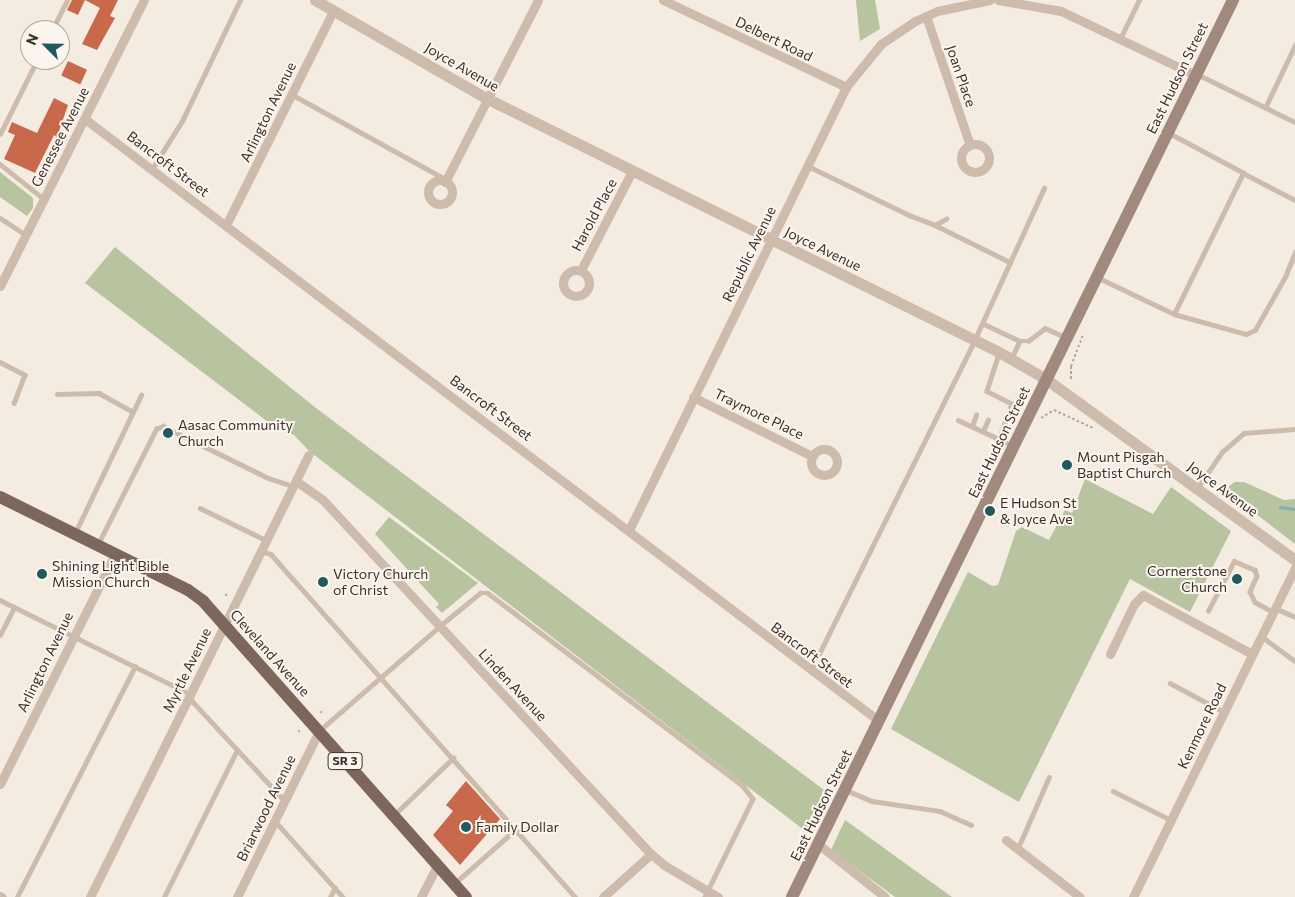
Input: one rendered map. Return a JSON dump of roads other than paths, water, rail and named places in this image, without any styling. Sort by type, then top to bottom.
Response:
[{"type":"main road","name":"East Hudson Street","points":[[792,897],[1233,0]]},
{"type":"main road","name":"Cleveland Avenue","points":[[0,497],[188,590],[225,624],[466,897]]},
{"type":"street","name":"Genessee Avenue","points":[[0,286],[144,0]]},
{"type":"street","name":"Joyce Avenue","points":[[315,0],[488,99],[999,352],[1046,379],[1295,560]]},
{"type":"street","points":[[446,181],[538,0]]},
{"type":"street","name":"Delbert Road","points":[[663,0],[846,87]]},
{"type":"street","points":[[926,16],[937,11],[990,0]]},
{"type":"street","points":[[998,0],[1050,4],[1196,74]]},
{"type":"street","name":"Arlington Avenue","points":[[226,225],[293,95],[333,10]]},
{"type":"street","name":"Republic Avenue","points":[[629,530],[846,87],[881,44],[926,16]]},
{"type":"street","name":"Joan Place","points":[[926,16],[970,145]]},
{"type":"street","name":"Bancroft Street","points":[[85,119],[629,530],[810,671],[879,721]]},
{"type":"street","name":"Harold Place","points":[[581,270],[632,171]]},
{"type":"street","name":"Traymore Place","points":[[693,397],[812,456]]},
{"type":"street","name":"Myrtle Avenue","points":[[90,897],[308,455]]},
{"type":"street","name":"Linden Avenue","points":[[295,484],[323,500],[651,854],[706,894],[718,897]]},
{"type":"street","name":"Arlington Avenue","points":[[0,784],[115,554]]},
{"type":"street","name":"Kenmore Road","points":[[1133,897],[1295,568]]},
{"type":"street","points":[[1110,654],[1134,604],[1143,595],[1252,654]]},
{"type":"street","name":"Briarwood Avenue","points":[[237,897],[319,731]]},
{"type":"street","points":[[1006,840],[1080,897]]},
{"type":"street","points":[[818,844],[882,896]]},
{"type":"street","points":[[603,897],[651,854]]},
{"type":"street","points":[[421,897],[437,865]]},
{"type":"lane","points":[[57,20],[67,0]]},
{"type":"lane","points":[[152,169],[182,121],[240,0]]},
{"type":"lane","points":[[1120,39],[1139,0]]},
{"type":"lane","points":[[1265,108],[1295,45]]},
{"type":"lane","points":[[0,134],[32,70]]},
{"type":"lane","points":[[1196,74],[1295,122]]},
{"type":"lane","points":[[293,95],[446,181]]},
{"type":"lane","points":[[1167,133],[1295,200]]},
{"type":"lane","points":[[0,164],[44,200]]},
{"type":"lane","points":[[808,166],[1010,262]]},
{"type":"lane","points":[[1174,314],[1243,173]]},
{"type":"lane","points":[[810,671],[974,341],[1044,188]]},
{"type":"lane","points":[[0,218],[26,235]]},
{"type":"lane","points":[[935,225],[946,219]]},
{"type":"lane","points":[[1096,276],[1174,314],[1246,334],[1256,330],[1285,277],[1295,252]]},
{"type":"lane","points":[[982,323],[1020,341],[1028,341],[1045,328],[1066,337]]},
{"type":"lane","points":[[1011,359],[1020,341]]},
{"type":"lane","points":[[984,398],[999,352]]},
{"type":"lane","points":[[0,362],[25,375],[14,403]]},
{"type":"lane","points":[[987,391],[1013,406],[999,439]]},
{"type":"lane","points":[[57,394],[98,394],[133,412]]},
{"type":"lane","points":[[75,534],[141,395]]},
{"type":"lane","points":[[996,403],[999,397]]},
{"type":"lane","points":[[972,426],[976,415]]},
{"type":"lane","points":[[958,420],[1013,446]]},
{"type":"lane","points":[[983,431],[988,420]]},
{"type":"lane","points":[[97,545],[156,429],[163,426],[268,478],[295,484]]},
{"type":"lane","points":[[1197,488],[1222,452],[1244,433],[1295,430]]},
{"type":"lane","points":[[200,508],[267,541]]},
{"type":"lane","points":[[261,551],[271,554],[575,897]]},
{"type":"lane","points":[[1208,611],[1234,561],[1255,570],[1257,576],[1250,592],[1255,602],[1295,617]]},
{"type":"lane","points":[[319,731],[480,593],[488,593],[743,786],[753,799],[706,894]]},
{"type":"lane","points":[[0,600],[190,694],[193,702],[285,801]]},
{"type":"lane","points":[[0,635],[14,607]]},
{"type":"lane","points":[[1261,636],[1295,661]]},
{"type":"lane","points":[[17,897],[135,666]]},
{"type":"lane","points":[[1170,684],[1224,712]]},
{"type":"lane","points":[[164,897],[237,750]]},
{"type":"lane","points":[[394,816],[453,758]]},
{"type":"lane","points":[[1018,850],[1049,777]]},
{"type":"lane","points":[[845,790],[872,802],[940,811],[971,824]]},
{"type":"lane","points":[[1112,791],[1171,820]]},
{"type":"lane","points":[[275,821],[343,897]]},
{"type":"lane","points":[[454,884],[515,830]]},
{"type":"lane","points":[[330,897],[335,888]]},
{"type":"waterway","points":[[1280,507],[1295,509]]},
{"type":"place","name":"Aasac Community Church","points":[[168,433]]},
{"type":"place","name":"Mount Pisgah Baptist Church","points":[[1067,465]]},
{"type":"place","name":"E Hudson St & Joyce Ave","points":[[990,511]]},
{"type":"place","name":"Shining Light Bible Mission Church","points":[[42,574]]},
{"type":"place","name":"Cornerstone Church","points":[[1237,579]]},
{"type":"place","name":"Victory Church of Christ","points":[[323,582]]},
{"type":"place","name":"Family Dollar","points":[[466,827]]}]
